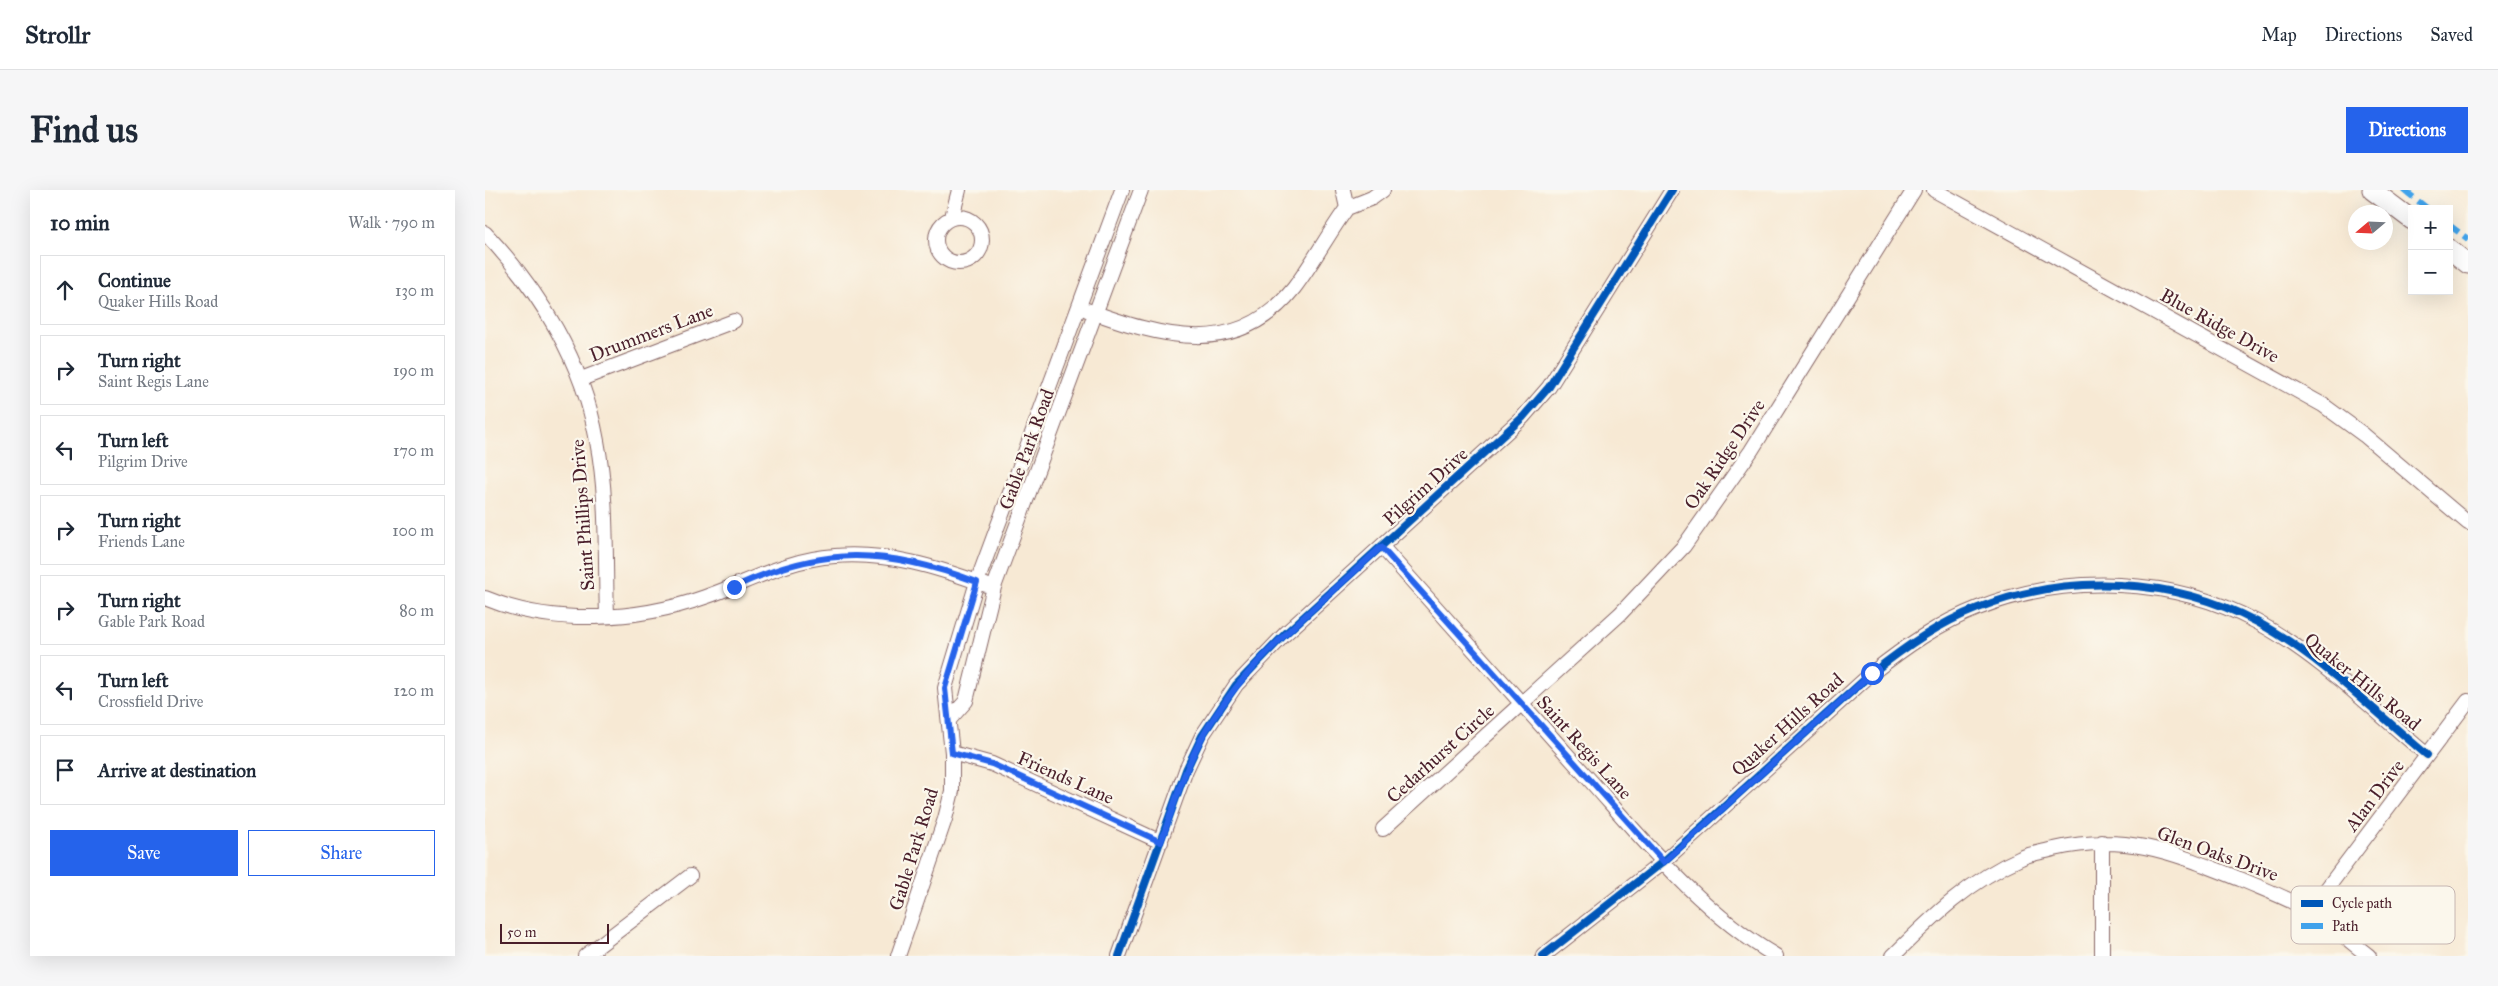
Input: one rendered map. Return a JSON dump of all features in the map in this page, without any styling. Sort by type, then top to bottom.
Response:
[{"type":"street","points":[[952,217],[959,190]]},
{"type":"street","name":"Gable Park Road","points":[[898,956],[945,819],[952,791],[952,753],[945,688],[977,582],[1122,190]]},
{"type":"street","name":"Gable Park Road","points":[[949,720],[967,701],[994,588],[1141,190]]},
{"type":"street","points":[[1343,190],[1347,208]]},
{"type":"street","points":[[1080,307],[1165,334],[1187,338],[1215,335],[1240,329],[1262,319],[1281,303],[1295,287],[1347,208],[1372,198],[1383,190]]},
{"type":"street","name":"Pilgrim Drive","points":[[1119,956],[1186,770],[1202,736],[1236,685],[1285,634],[1523,417],[1549,387],[1672,190]]},
{"type":"street","name":"Oak Ridge Drive","points":[[1522,704],[1621,614],[1684,546],[1751,451],[1914,190]]},
{"type":"street","name":"Blue Ridge Drive","points":[[1934,190],[2323,405],[2364,436],[2468,522]]},
{"type":"street","points":[[2372,190],[2408,217]]},
{"type":"street","name":"Saint Phillips Drive","points":[[485,233],[525,280],[547,312],[581,379],[587,398],[599,458],[605,525],[607,616]]},
{"type":"street","points":[[2450,250],[2468,264]]},
{"type":"street","name":"Drummers Lane","points":[[581,379],[734,321]]},
{"type":"street","name":"Saint Regis Lane","points":[[1381,547],[1664,862],[1710,909],[1748,939],[1776,956]]},
{"type":"street","points":[[485,598],[511,607],[541,612],[573,616],[607,616],[665,609],[704,598],[777,568],[834,556],[900,558],[939,568],[994,588]]},
{"type":"street","name":"Quaker Hills Road","points":[[1543,956],[1664,862],[1857,686],[1902,649],[1946,623],[1979,608],[2012,597],[2063,587],[2107,584],[2153,588],[2195,597],[2240,614],[2266,628],[2312,658],[2427,755]]},
{"type":"street","name":"Alan Drive","points":[[2329,886],[2468,701]]},
{"type":"street","name":"Cedarhurst Circle","points":[[1383,829],[1522,704]]},
{"type":"street","name":"Friends Lane","points":[[952,753],[992,764],[1161,842]]},
{"type":"street","points":[[2102,842],[2102,956]]},
{"type":"street","name":"Glen Oaks Drive","points":[[1893,956],[1953,899],[1993,871],[2023,856],[2072,844],[2121,842],[2153,847],[2291,901]]},
{"type":"street","points":[[585,956],[690,876]]},
{"type":"street","name":"Glen Oaks Drive","points":[[2353,944],[2369,956]]},
{"type":"marked path","points":[[2404,190],[2423,205]]},
{"type":"marked path","points":[[2453,228],[2468,239]]},
{"type":"cycle path","points":[[1119,956],[1186,770],[1202,736],[1236,685],[1285,634],[1523,417],[1549,387],[1672,190]]},
{"type":"cycle path","points":[[1543,956],[1664,861],[1884,663],[1923,636],[1964,614],[2012,597],[2047,589],[2083,585],[2119,585],[2155,589],[2190,596],[2225,607],[2257,622],[2303,651],[2345,684],[2427,755]]},
{"type":"route","points":[[734,587],[777,568],[809,559],[860,555],[900,558],[939,568],[977,582],[945,688],[952,753],[992,764],[1161,842],[1186,770],[1202,736],[1236,685],[1285,634],[1381,547],[1664,862],[1872,673]]}]
